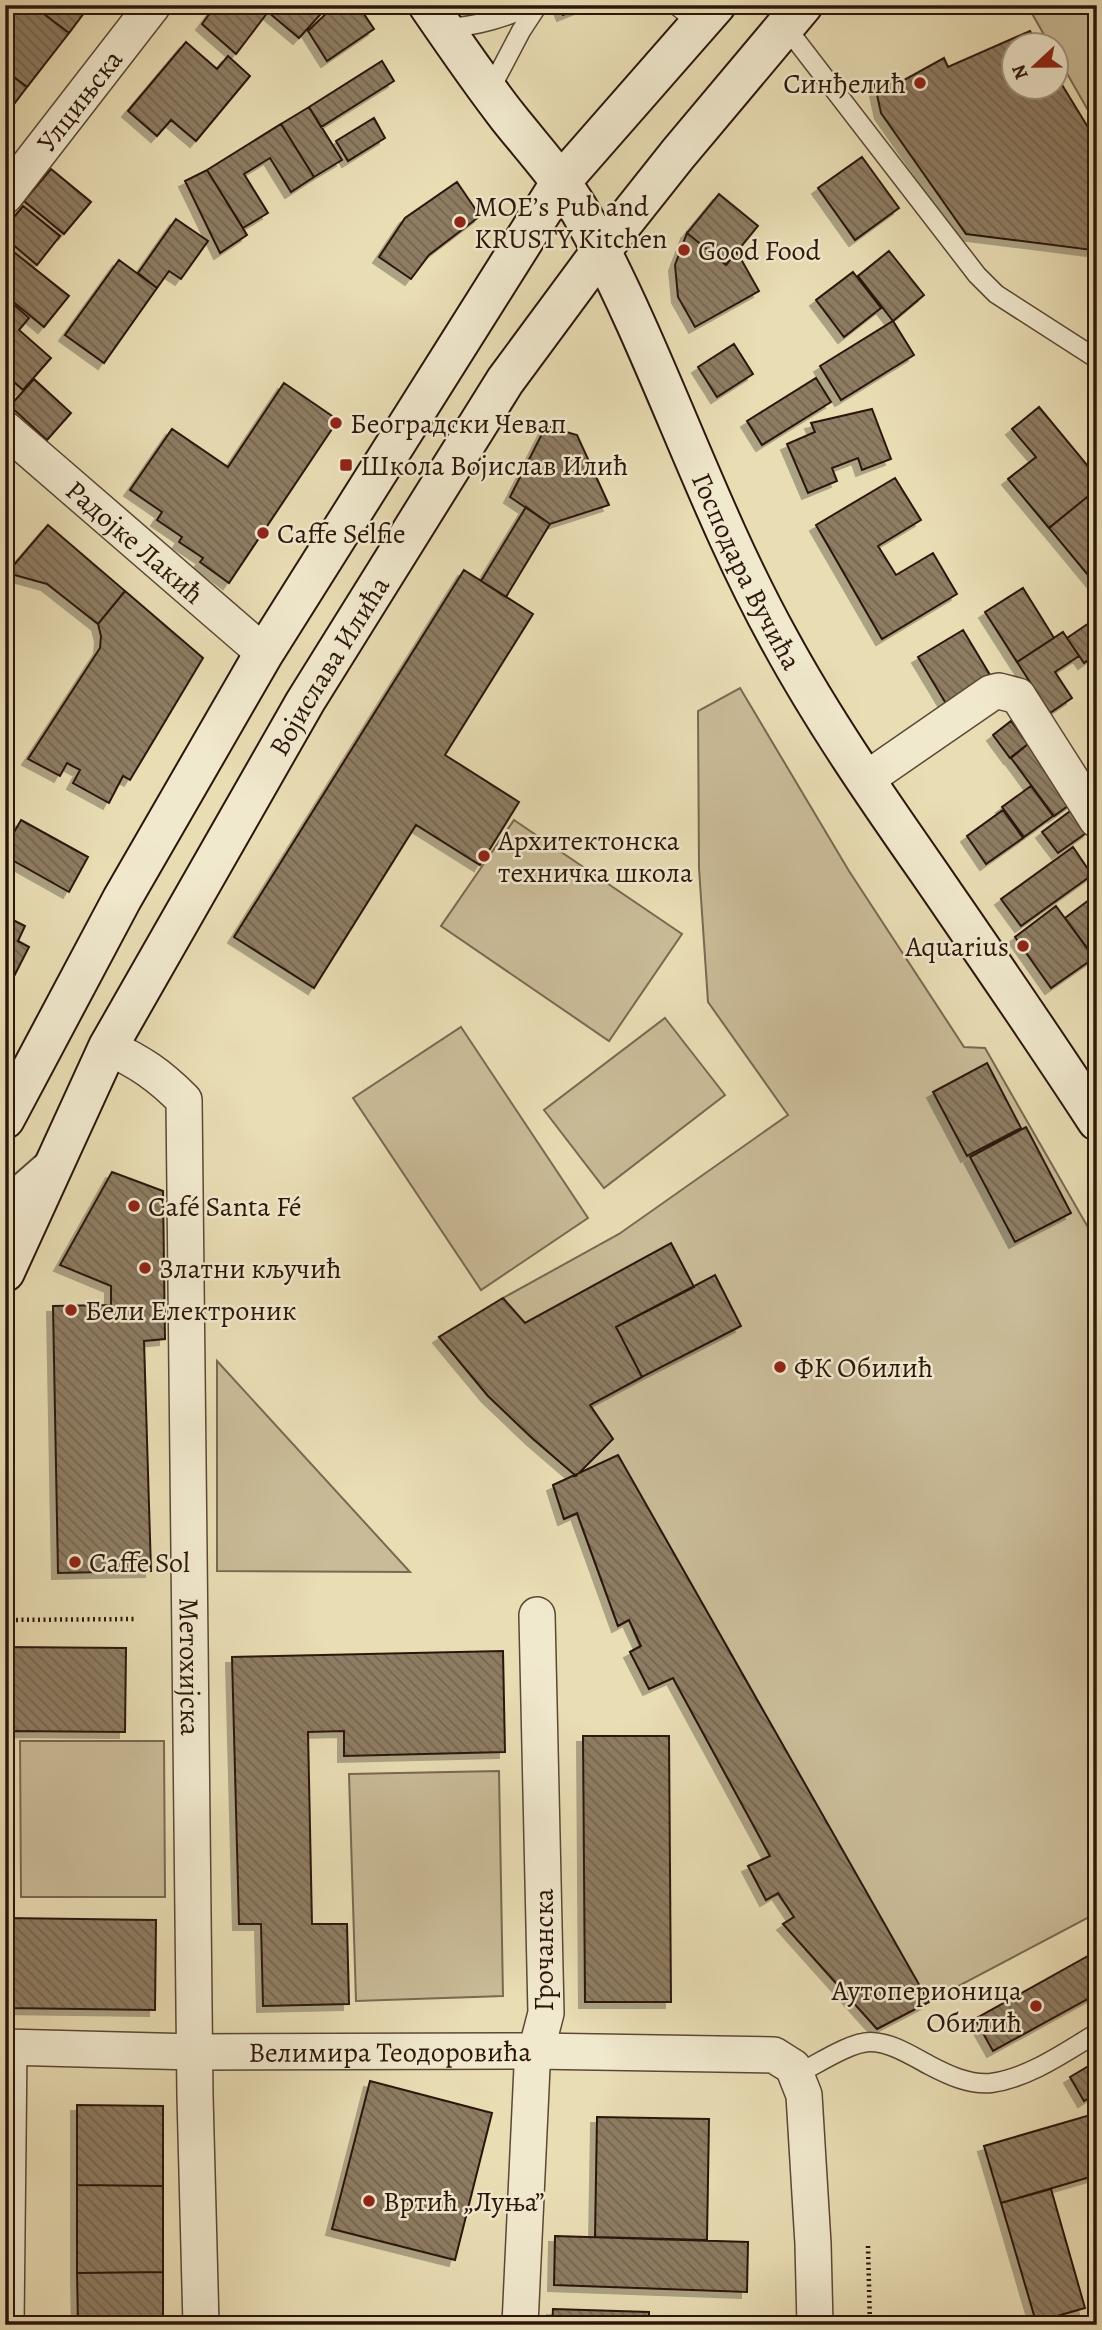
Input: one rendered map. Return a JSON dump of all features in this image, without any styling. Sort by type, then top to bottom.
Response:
[{"type":"main road","points":[[5,1119],[122,899],[264,653],[561,183],[632,104],[697,12]]},
{"type":"main road","name":"Господара Вучића","points":[[435,16],[489,92],[561,183],[584,218],[648,349],[737,556],[778,639],[864,780],[1097,1121]]},
{"type":"main road","name":"Војислава Илића","points":[[5,1272],[108,1047],[312,690],[505,381],[601,251],[794,16]]},
{"type":"main road","points":[[5,1203],[25,1192],[50,1170]]},
{"type":"street","name":"Улцињска","points":[[5,196],[153,5]]},
{"type":"street","name":"Радојке Лакић","points":[[5,429],[264,653]]},
{"type":"street","points":[[864,780],[991,693],[999,691],[1018,696],[1026,706],[1097,820]]},
{"type":"street","name":"Метохијска","points":[[108,1047],[143,1064],[184,1100],[195,2052],[201,2325]]},
{"type":"street","name":"Грочанска","points":[[520,2325],[532,2067],[546,2013],[537,1615]]},
{"type":"street","points":[[6,2325],[7,2047]]},
{"type":"street","name":"Велимира Теодоровића","points":[[7,2047],[195,2052],[535,2051],[785,2065]]},
{"type":"street","points":[[785,2065],[804,2095],[815,2325]]},
{"type":"lane","points":[[435,16],[462,27],[489,22],[536,5]]},
{"type":"lane","points":[[489,92],[536,5]]},
{"type":"lane","points":[[794,16],[977,275],[996,293],[1097,359]]},
{"type":"lane","points":[[785,2065],[870,2042],[900,2050],[950,2076],[989,2083],[1029,2071],[1097,2033]]},
{"type":"path","points":[[5,1620],[135,1619]]},
{"type":"path","points":[[869,2246],[870,2325]]},
{"type":"shaded area","points":[[1027,5],[1097,5],[1097,126],[1070,79],[1070,32],[1043,32]]},
{"type":"shaded area","name":"ФК Обилић","points":[[740,688],[849,871],[964,1047],[985,1048],[1097,1243],[1097,1913],[877,2029],[783,1924],[794,1917],[778,1894],[766,1900],[748,1866],[770,1856],[673,1678],[649,1689],[630,1652],[640,1646],[629,1620],[618,1626],[577,1514],[564,1519],[553,1485],[575,1475],[488,1396],[439,1337],[619,1234],[788,1115],[708,1002],[699,868],[698,711]]},
{"type":"shaded area","points":[[514,820],[682,934],[609,1041],[441,926]]},
{"type":"shaded area","points":[[665,1018],[725,1095],[604,1188],[544,1110]]},
{"type":"shaded area","points":[[461,1027],[588,1218],[481,1290],[353,1098]]},
{"type":"shaded area","points":[[217,1361],[410,1572],[217,1571]]},
{"type":"shaded area","points":[[20,1741],[164,1741],[165,1897],[21,1897]]},
{"type":"shaded area","points":[[499,1771],[503,1996],[356,2001],[349,1774]]},
{"type":"building","points":[[5,5],[17,5],[25,11],[32,5],[69,33],[27,87],[5,70]]},
{"type":"building","points":[[32,5],[90,5],[69,33]]},
{"type":"building","points":[[216,5],[329,5],[299,38],[268,12],[236,54],[202,24]]},
{"type":"building","points":[[335,5],[358,5],[374,29],[327,61],[308,31]]},
{"type":"building","points":[[559,5],[588,5],[563,15]]},
{"type":"building","points":[[186,42],[217,69],[228,56],[250,76],[196,141],[171,120],[157,136],[128,111]]},
{"type":"building","points":[[1000,44],[1000,102],[1070,102],[1070,98],[1097,142],[1097,236],[1092,250],[966,234],[881,113],[874,81],[897,84],[944,58],[948,67]]},
{"type":"building","points":[[382,61],[394,81],[321,127],[309,107]]},
{"type":"building","points":[[5,70],[27,87],[5,116]]},
{"type":"building","points":[[309,107],[342,160],[314,177],[281,124]]},
{"type":"building","points":[[374,118],[385,138],[348,161],[336,141]]},
{"type":"building","points":[[281,124],[314,177],[291,192],[270,158],[244,174],[268,213],[243,228],[207,170]]},
{"type":"building","points":[[862,157],[899,208],[855,240],[818,188]]},
{"type":"building","points":[[51,169],[91,202],[64,234],[24,201]]},
{"type":"building","points":[[207,170],[247,235],[220,253],[185,181]]},
{"type":"building","points":[[457,182],[480,216],[429,255],[411,279],[379,257],[405,218]]},
{"type":"building","points":[[719,194],[758,226],[726,265],[687,233]]},
{"type":"building","points":[[23,206],[60,236],[37,265],[5,238],[5,228]]},
{"type":"building","points":[[176,219],[208,241],[181,279],[169,271],[157,288],[138,273]]},
{"type":"building","points":[[687,233],[726,265],[737,252],[759,291],[695,327],[678,297],[675,265]]},
{"type":"building","points":[[5,245],[69,296],[44,327],[5,295]]},
{"type":"building","points":[[889,251],[924,295],[893,321],[858,276]]},
{"type":"building","points":[[119,260],[157,288],[104,363],[65,335]]},
{"type":"building","points":[[853,272],[881,308],[844,337],[816,300]]},
{"type":"building","points":[[5,297],[29,318],[19,330],[51,358],[23,390],[5,374]]},
{"type":"building","points":[[893,321],[914,355],[841,400],[820,366]]},
{"type":"building","points":[[734,344],[753,374],[717,397],[698,367]]},
{"type":"building","points":[[816,378],[831,402],[762,445],[747,421]]},
{"type":"building","points":[[34,379],[71,413],[47,440],[10,406]]},
{"type":"building","points":[[284,383],[338,420],[229,583],[200,562],[203,558],[179,542],[182,537],[157,520],[162,512],[130,490],[172,429],[228,467]]},
{"type":"building","points":[[1039,407],[1097,477],[1097,489],[1049,528],[1008,479],[1036,457],[1012,429]]},
{"type":"building","points":[[872,409],[891,459],[862,470],[858,458],[832,468],[837,481],[808,493],[787,444],[815,432],[811,423]]},
{"type":"building","points":[[546,426],[577,435],[609,505],[550,524],[510,497]]},
{"type":"building","points":[[895,478],[921,520],[878,546],[896,575],[933,553],[957,594],[882,639],[816,525]]},
{"type":"building","points":[[1097,489],[1097,586],[1049,528]]},
{"type":"building","points":[[526,507],[550,524],[506,597],[481,581]]},
{"type":"building","points":[[48,525],[125,591],[98,624],[47,584],[7,573]]},
{"type":"building","points":[[464,570],[533,614],[445,755],[519,802],[480,865],[416,825],[314,988],[234,937]]},
{"type":"building","points":[[1023,588],[1054,638],[1017,662],[985,612]]},
{"type":"building","points":[[125,591],[203,658],[130,780],[123,776],[109,803],[73,783],[80,770],[67,763],[60,776],[28,759],[100,648],[98,624]]},
{"type":"building","points":[[1095,619],[1097,654],[1084,663],[1067,638]]},
{"type":"building","points":[[963,630],[993,680],[948,707],[918,657]]},
{"type":"building","points":[[1063,632],[1079,656],[1055,672],[1072,698],[1050,713],[1017,662]]},
{"type":"building","points":[[1011,721],[1028,744],[1010,758],[993,735]]},
{"type":"building","points":[[1028,744],[1072,803],[1054,816],[1011,758]]},
{"type":"building","points":[[1031,786],[1053,816],[1024,837],[1002,807]]},
{"type":"building","points":[[1073,809],[1089,831],[1058,853],[1042,832]]},
{"type":"building","points":[[1003,810],[1023,838],[986,864],[967,836]]},
{"type":"building","points":[[21,820],[88,857],[69,892],[5,856],[5,848]]},
{"type":"building","points":[[1073,847],[1092,875],[1021,926],[1001,899]]},
{"type":"building","points":[[1097,894],[1097,948],[1091,953],[1065,918]]},
{"type":"building","points":[[1056,906],[1094,958],[1051,988],[1015,937]]},
{"type":"building","points":[[5,916],[25,926],[18,941],[29,947],[5,994]]},
{"type":"building","points":[[987,1063],[1021,1128],[967,1156],[933,1092]]},
{"type":"building","points":[[1026,1127],[1071,1213],[1015,1242],[970,1157]]},
{"type":"building","points":[[112,1172],[163,1191],[165,1339],[144,1341],[151,1571],[58,1573],[53,1306],[111,1305],[111,1286],[60,1265]]},
{"type":"building","points":[[671,1243],[694,1287],[616,1327],[642,1377],[590,1405],[613,1439],[576,1476],[488,1396],[439,1337],[503,1298],[525,1323]]},
{"type":"building","points":[[715,1275],[741,1326],[642,1377],[616,1327]]},
{"type":"building","points":[[618,1455],[929,2002],[877,2029],[783,1924],[794,1917],[778,1893],[766,1900],[748,1866],[770,1856],[673,1678],[649,1689],[630,1652],[641,1646],[629,1620],[618,1626],[577,1513],[564,1519],[553,1485]]},
{"type":"building","points":[[5,1647],[126,1648],[125,1732],[11,1731],[9,1836],[5,1836]]},
{"type":"building","points":[[503,1651],[505,1752],[344,1756],[344,1731],[308,1732],[312,1924],[347,1924],[349,2004],[263,2006],[261,1924],[239,1924],[232,1657]]},
{"type":"building","points":[[583,1736],[669,1736],[671,2002],[585,2002]]},
{"type":"building","points":[[5,1918],[156,1920],[155,2010],[5,2008]]},
{"type":"building","name":"Аутоперионица Обилић","points":[[1097,1951],[1097,1994],[993,2051],[975,2019]]},
{"type":"building","points":[[1097,2061],[1097,2093],[1084,2101],[1070,2077]]},
{"type":"building","points":[[370,2081],[492,2113],[455,2260],[332,2229]]},
{"type":"building","points":[[77,2105],[163,2106],[163,2186],[77,2185]]},
{"type":"building","points":[[1097,2113],[1097,2175],[1001,2203],[984,2146]]},
{"type":"building","points":[[597,2117],[709,2119],[707,2240],[595,2237]]},
{"type":"building","points":[[77,2185],[163,2186],[163,2272],[77,2273]]},
{"type":"building","points":[[1051,2189],[1085,2308],[1036,2322],[1001,2203]]},
{"type":"building","points":[[555,2236],[748,2242],[747,2292],[554,2285]]},
{"type":"building","points":[[163,2272],[163,2325],[78,2325],[77,2273]]},
{"type":"building","points":[[553,2309],[649,2312],[649,2325],[552,2325]]},
{"type":"building","points":[[682,2317],[736,2319],[736,2325],[682,2325]]},
{"type":"place","name":"Синђелић","points":[[920,83]]},
{"type":"place","name":"MOE’s Pub and KRUSTY Kitchen","points":[[460,222]]},
{"type":"place","name":"Good Food","points":[[684,250]]},
{"type":"place","name":"Београдски Чевап","points":[[336,423]]},
{"type":"place","name":"Школа Војислав Илић","points":[[346,465]]},
{"type":"place","name":"Caffe Selfie","points":[[263,533]]},
{"type":"place","name":"Архитектонска техничка школа","points":[[484,856]]},
{"type":"place","name":"Aquarius","points":[[1023,946]]},
{"type":"place","name":"Café Santa Fé","points":[[134,1206]]},
{"type":"place","name":"Златни кључић","points":[[145,1268]]},
{"type":"place","name":"Бели Електроник","points":[[71,1310]]},
{"type":"place","name":"ФК Обилић","points":[[780,1367]]},
{"type":"place","name":"Caffe Sol","points":[[75,1562]]},
{"type":"place","name":"Аутоперионица Обилић","points":[[1036,2006]]},
{"type":"place","name":"Вртић „Луња”","points":[[369,2201]]}]
